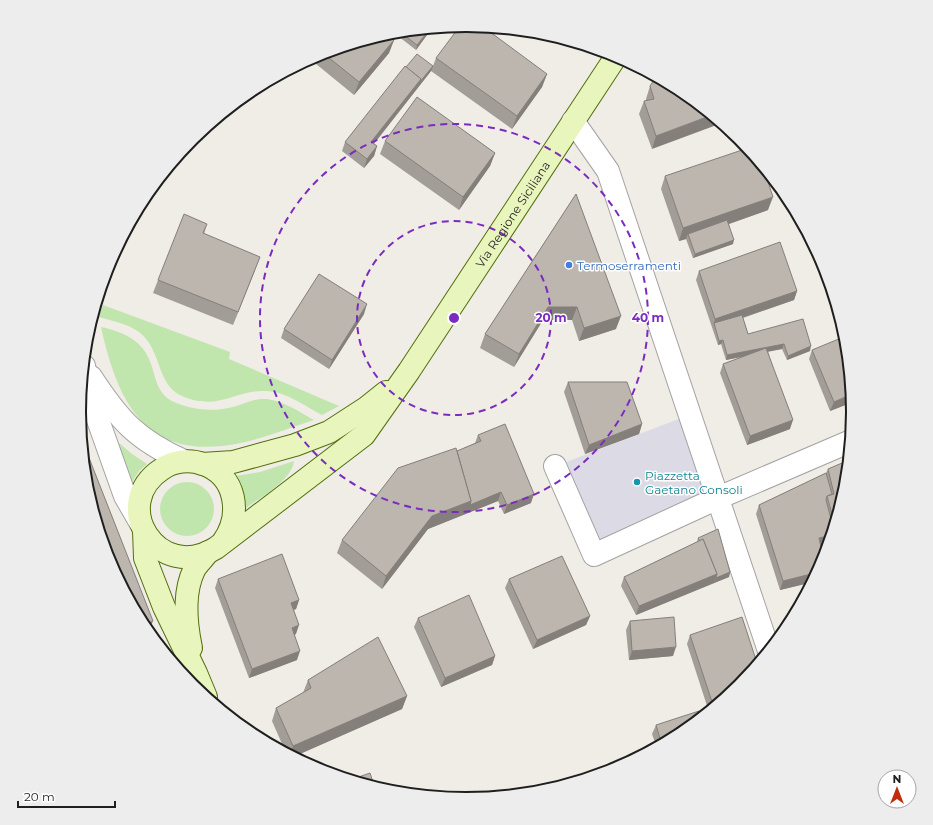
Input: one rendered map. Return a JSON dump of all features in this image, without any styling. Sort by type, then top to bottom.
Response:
[{"type":"main road","name":"Via Regione Siciliana","points":[[409,371],[613,62]]},
{"type":"main road","points":[[201,686],[164,607],[146,558],[139,512],[140,498],[151,477],[166,466],[193,463],[233,462],[295,445],[329,432],[366,408],[409,371]]},
{"type":"main road","points":[[142,526],[155,545],[171,555],[190,557],[215,547],[364,435],[409,371]]},
{"type":"main road","points":[[193,463],[219,473],[225,480],[233,498],[235,507],[232,526],[194,570],[187,600],[187,628],[196,673]]},
{"type":"street","points":[[573,121],[608,171],[767,645]]},
{"type":"street","points":[[88,372],[110,406],[141,438],[160,451],[193,463]]},
{"type":"street","points":[[88,381],[93,406],[124,496],[142,526]]},
{"type":"street","points":[[556,466],[594,554],[718,498],[845,443]]},
{"type":"green space","points":[[103,305],[230,352],[229,359],[339,406],[322,415],[288,396],[266,391],[255,391],[226,399],[206,402],[182,396],[174,391],[168,384],[152,348],[139,332],[115,321],[99,317]]},
{"type":"green space","points":[[101,327],[129,337],[141,346],[149,359],[162,393],[178,404],[192,408],[214,410],[267,399],[285,404],[314,420],[254,440],[212,447],[185,445],[162,437],[144,424],[129,405],[118,383],[108,356]]},
{"type":"green space","points":[[119,443],[147,464],[139,471],[132,482],[117,446]]},
{"type":"green space","points":[[294,461],[288,475],[275,488],[246,508],[245,497],[235,476],[260,472]]},
{"type":"green space","points":[[187,482],[197,484],[206,490],[212,499],[214,509],[212,519],[206,528],[197,534],[187,536],[177,534],[168,528],[162,519],[160,509],[162,499],[168,490],[177,484]]},
{"type":"shaded area","name":"Piazzetta Gaetano Consoli","points":[[689,415],[718,498],[594,555],[556,466]]},
{"type":"building","points":[[455,32],[492,33],[547,74],[517,116],[436,58]]},
{"type":"building","points":[[426,34],[417,45],[406,37]]},
{"type":"building","points":[[393,39],[394,40],[359,82],[329,58],[344,52]]},
{"type":"building","points":[[417,54],[433,66],[419,83],[421,79],[406,67]]},
{"type":"building","points":[[405,66],[421,79],[371,142],[377,146],[367,159],[345,142]]},
{"type":"building","points":[[653,81],[657,83],[678,96],[706,117],[656,136],[644,101],[654,99],[650,86]]},
{"type":"building","points":[[417,97],[495,153],[463,197],[385,141]]},
{"type":"building","points":[[742,150],[767,180],[773,197],[683,228],[665,176]]},
{"type":"building","points":[[576,194],[621,316],[584,328],[577,307],[548,307],[519,354],[485,334]]},
{"type":"building","points":[[184,214],[207,224],[203,233],[260,257],[238,312],[158,280]]},
{"type":"building","points":[[727,220],[734,240],[695,254],[688,234]]},
{"type":"building","points":[[780,242],[797,291],[715,319],[699,271]]},
{"type":"building","points":[[319,274],[367,304],[332,360],[284,329]]},
{"type":"building","points":[[742,315],[748,334],[803,319],[811,346],[788,356],[784,344],[727,355],[723,340],[719,341],[714,323]]},
{"type":"building","points":[[840,338],[844,363],[846,397],[834,402],[812,350]]},
{"type":"building","points":[[766,348],[793,420],[750,436],[723,364]]},
{"type":"building","points":[[568,382],[627,382],[642,424],[589,445]]},
{"type":"building","points":[[505,424],[534,494],[507,505],[501,492],[470,505],[471,501],[457,451],[481,441],[478,435]]},
{"type":"building","points":[[456,448],[471,501],[432,516],[386,576],[342,540],[398,468]]},
{"type":"building","points":[[89,457],[153,621],[149,623],[137,603],[115,558],[99,511],[93,487]]},
{"type":"building","points":[[844,462],[840,487],[833,516],[827,496],[834,494],[828,469]]},
{"type":"building","points":[[826,473],[832,494],[827,496],[826,500],[831,520],[827,536],[819,538],[821,549],[811,574],[783,581],[759,505]]},
{"type":"building","points":[[718,529],[730,572],[716,578],[717,574],[703,539],[700,541],[698,538]]},
{"type":"building","points":[[703,539],[717,574],[639,606],[624,577]]},
{"type":"building","points":[[282,554],[299,600],[291,603],[299,625],[292,628],[300,651],[252,669],[218,579]]},
{"type":"building","points":[[562,556],[590,616],[537,640],[509,579]]},
{"type":"building","points":[[469,595],[495,656],[445,678],[418,618]]},
{"type":"building","points":[[674,617],[676,647],[632,651],[630,621]]},
{"type":"building","points":[[742,617],[756,659],[736,682],[712,703],[690,635]]},
{"type":"building","points":[[378,637],[407,696],[293,746],[276,708],[311,688],[308,680]]},
{"type":"building","points":[[699,711],[699,713],[678,729],[660,740],[656,725]]},
{"type":"building","points":[[370,773],[373,781],[368,780],[358,777]]},
{"type":"place","name":"Termoserramenti","points":[[569,265]]},
{"type":"place","name":"Piazzetta Gaetano Consoli","points":[[637,482]]}]
